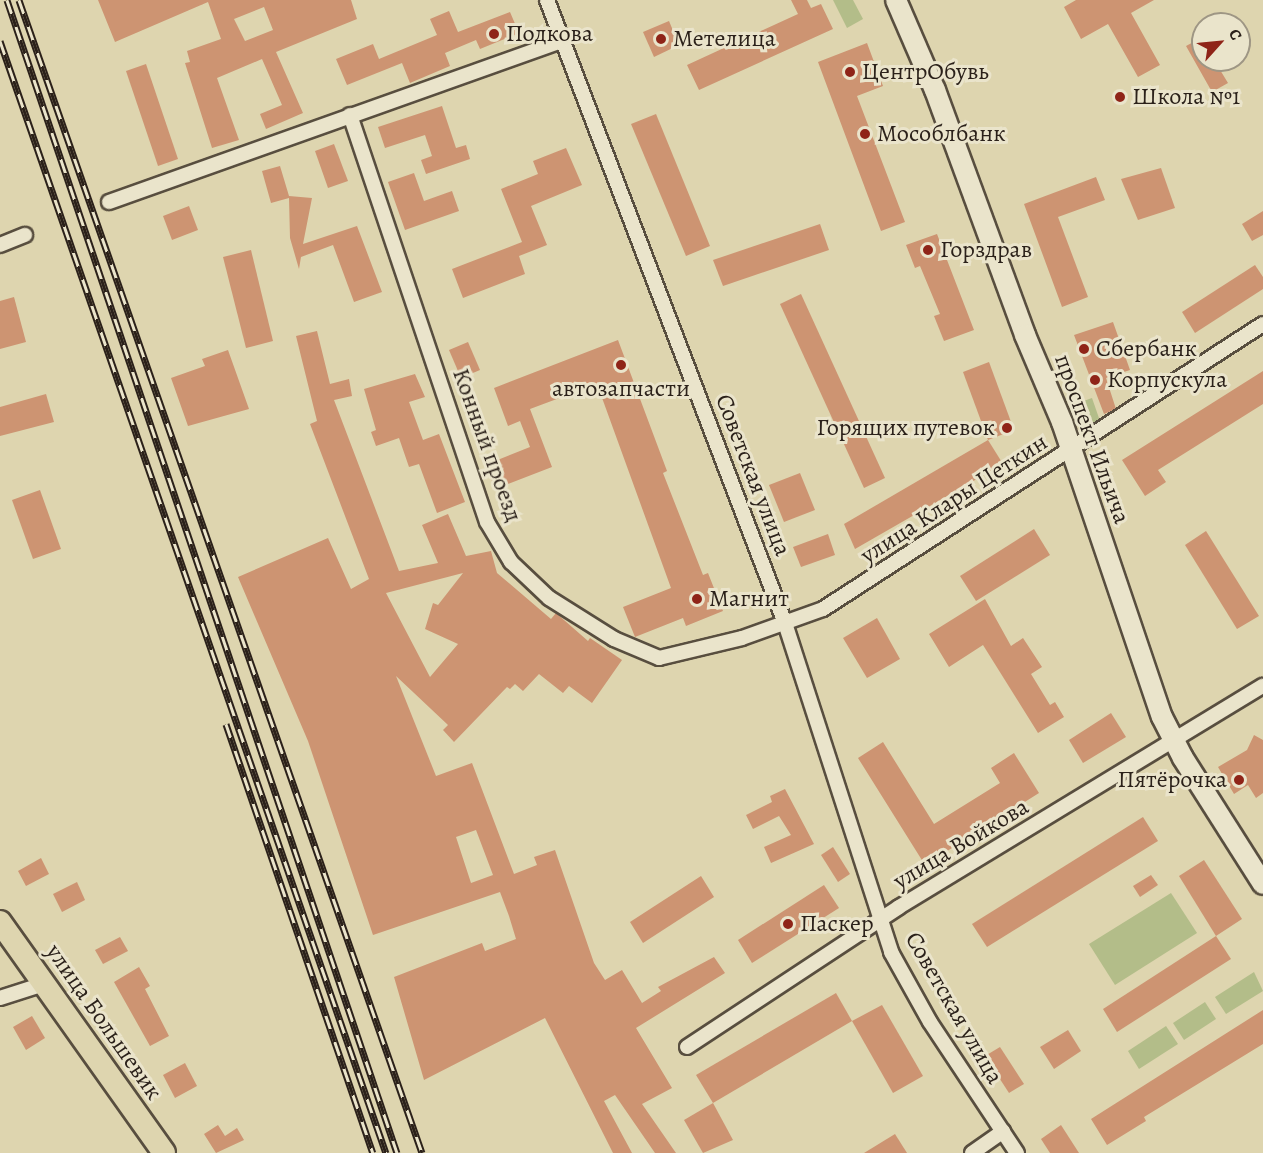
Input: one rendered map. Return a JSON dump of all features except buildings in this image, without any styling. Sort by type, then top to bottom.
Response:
[{"type":"main road","name":"улица Большевик","points":[[0,922],[164,1153]]},
{"type":"street","name":"Советская улица","points":[[547,0],[785,623],[891,952],[930,1022],[1017,1153]]},
{"type":"street","name":"проспект Ильича","points":[[896,0],[935,90],[1072,450],[1162,717],[1175,742],[1263,884]]},
{"type":"street","points":[[109,202],[562,41]]},
{"type":"street","name":"Конный проезд","points":[[350,116],[487,522],[511,562],[549,598],[614,639],[658,658],[742,638],[785,623]]},
{"type":"street","points":[[0,245],[25,235]]},
{"type":"street","name":"улица Клары Цеткин","points":[[785,623],[823,609],[1072,450],[1263,324]]},
{"type":"street","name":"улица Войкова","points":[[687,1047],[881,921],[1263,686]]},
{"type":"street","points":[[0,998],[44,984]]},
{"type":"street","points":[[972,1153],[1003,1131]]},
{"type":"green space","points":[[833,0],[853,0],[863,19],[847,28]]},
{"type":"green space","points":[[1092,398],[1100,421],[1087,429],[1078,403]]},
{"type":"green space","points":[[1171,893],[1197,933],[1115,985],[1089,944]]},
{"type":"green space","points":[[1254,972],[1263,991],[1226,1014],[1215,997]]},
{"type":"green space","points":[[1205,1002],[1216,1019],[1184,1040],[1173,1023]]},
{"type":"green space","points":[[1166,1026],[1178,1044],[1139,1069],[1128,1051]]},
{"type":"railway","points":[[7,0],[397,1153]]},
{"type":"railway","points":[[19,0],[422,1153]]},
{"type":"railway","points":[[0,41],[386,1153]]},
{"type":"railway","points":[[226,724],[373,1153]]},
{"type":"place","name":"Подкова","points":[[494,34]]},
{"type":"place","name":"Метелица","points":[[661,39]]},
{"type":"place","name":"ЦентрОбувь","points":[[850,72]]},
{"type":"place","name":"Школа №1","points":[[1120,97]]},
{"type":"place","name":"Мособлбанк","points":[[865,134]]},
{"type":"place","name":"Горздрав","points":[[928,250]]},
{"type":"place","name":"Сбербанк","points":[[1084,349]]},
{"type":"place","name":"автозапчасти","points":[[621,365]]},
{"type":"place","name":"Корпускула","points":[[1095,380]]},
{"type":"place","name":"Горящих путевок","points":[[1007,428]]},
{"type":"place","name":"Магнит","points":[[697,599]]},
{"type":"place","name":"Пятёрочка","points":[[1239,780]]},
{"type":"place","name":"Паскер","points":[[788,924]]}]
